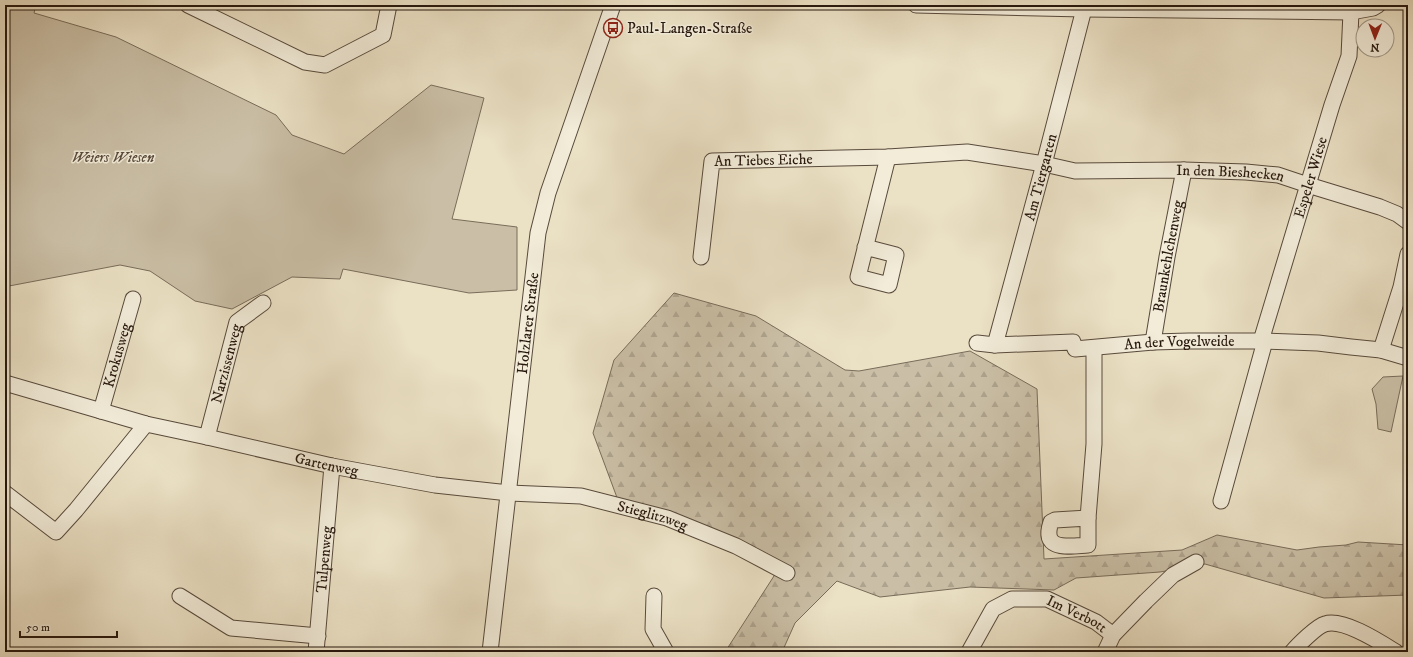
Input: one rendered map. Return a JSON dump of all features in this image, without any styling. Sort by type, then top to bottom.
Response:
[{"type":"street","points":[[188,5],[305,62],[325,65],[383,35],[389,5]]},
{"type":"street","name":"Holzlarer Straße","points":[[490,652],[538,233],[548,193],[613,5]]},
{"type":"street","points":[[916,5],[1084,9],[1351,12],[1373,8],[1378,5]]},
{"type":"street","name":"Am Tiergarten","points":[[999,344],[1084,9]]},
{"type":"street","name":"Espeler Wiese","points":[[1263,341],[1332,105],[1349,56],[1351,12]]},
{"type":"street","name":"An Tiebes Eiche","points":[[701,257],[712,161],[888,156],[967,152],[1044,164]]},
{"type":"street","points":[[865,247],[888,156]]},
{"type":"street","name":"In den Bieshecken","points":[[1044,164],[1075,171],[1184,170],[1246,172],[1278,175],[1380,207],[1397,214],[1408,222]]},
{"type":"street","name":"Braunkehlchenweg","points":[[1153,342],[1167,256],[1184,170]]},
{"type":"street","points":[[1381,350],[1401,287],[1408,254]]},
{"type":"street","name":"Krokusweg","points":[[101,411],[133,299]]},
{"type":"street","name":"Narzissenweg","points":[[207,437],[237,322],[263,303]]},
{"type":"street","points":[[1221,501],[1263,341]]},
{"type":"street","name":"An der Vogelweide","points":[[999,344],[1073,342],[1075,349],[1153,342],[1263,341],[1318,343],[1381,350],[1408,358]]},
{"type":"street","points":[[977,343],[999,344]]},
{"type":"street","points":[[1088,518],[1094,444],[1094,348]]},
{"type":"street","name":"Gartenweg","points":[[5,383],[146,424],[332,466],[435,485],[509,493]]},
{"type":"street","points":[[5,493],[56,532],[76,510],[146,424]]},
{"type":"street","name":"Tulpenweg","points":[[316,652],[332,466]]},
{"type":"street","name":"Stieglitzweg","points":[[509,493],[581,496],[667,518],[736,546],[787,573]]},
{"type":"street","name":"Im Verbott","points":[[1105,652],[1113,636],[1146,601],[1173,575],[1196,562]]},
{"type":"street","points":[[180,596],[231,628],[318,636]]},
{"type":"street","points":[[654,596],[653,629],[666,652]]},
{"type":"street","name":"Im Verbott","points":[[969,652],[993,610],[1012,599],[1047,599],[1096,622],[1113,636]]},
{"type":"street","points":[[1292,652],[1324,624],[1334,622],[1347,626],[1396,652]]},
{"type":"green space","name":"Weiers Wiesen","points":[[5,5],[36,5],[34,13],[116,37],[276,115],[292,135],[344,154],[431,85],[484,98],[452,219],[517,227],[517,290],[469,293],[343,269],[340,279],[292,277],[232,309],[195,301],[150,271],[120,265],[9,286],[5,278]]},
{"type":"green space","points":[[674,293],[756,316],[845,370],[859,371],[970,351],[1037,389],[1044,559],[1182,550],[1217,535],[1297,550],[1346,545],[1358,542],[1408,545],[1408,595],[1324,598],[1205,564],[1160,572],[1076,578],[1054,590],[970,587],[880,597],[837,581],[795,623],[782,652],[725,652],[774,576],[774,570],[619,503],[593,433],[614,360]]},
{"type":"green space","points":[[1403,376],[1391,432],[1378,429],[1376,404],[1372,389],[1383,377]]},
{"type":"place","name":"Paul-Langen-Straße","points":[[613,28]]}]
